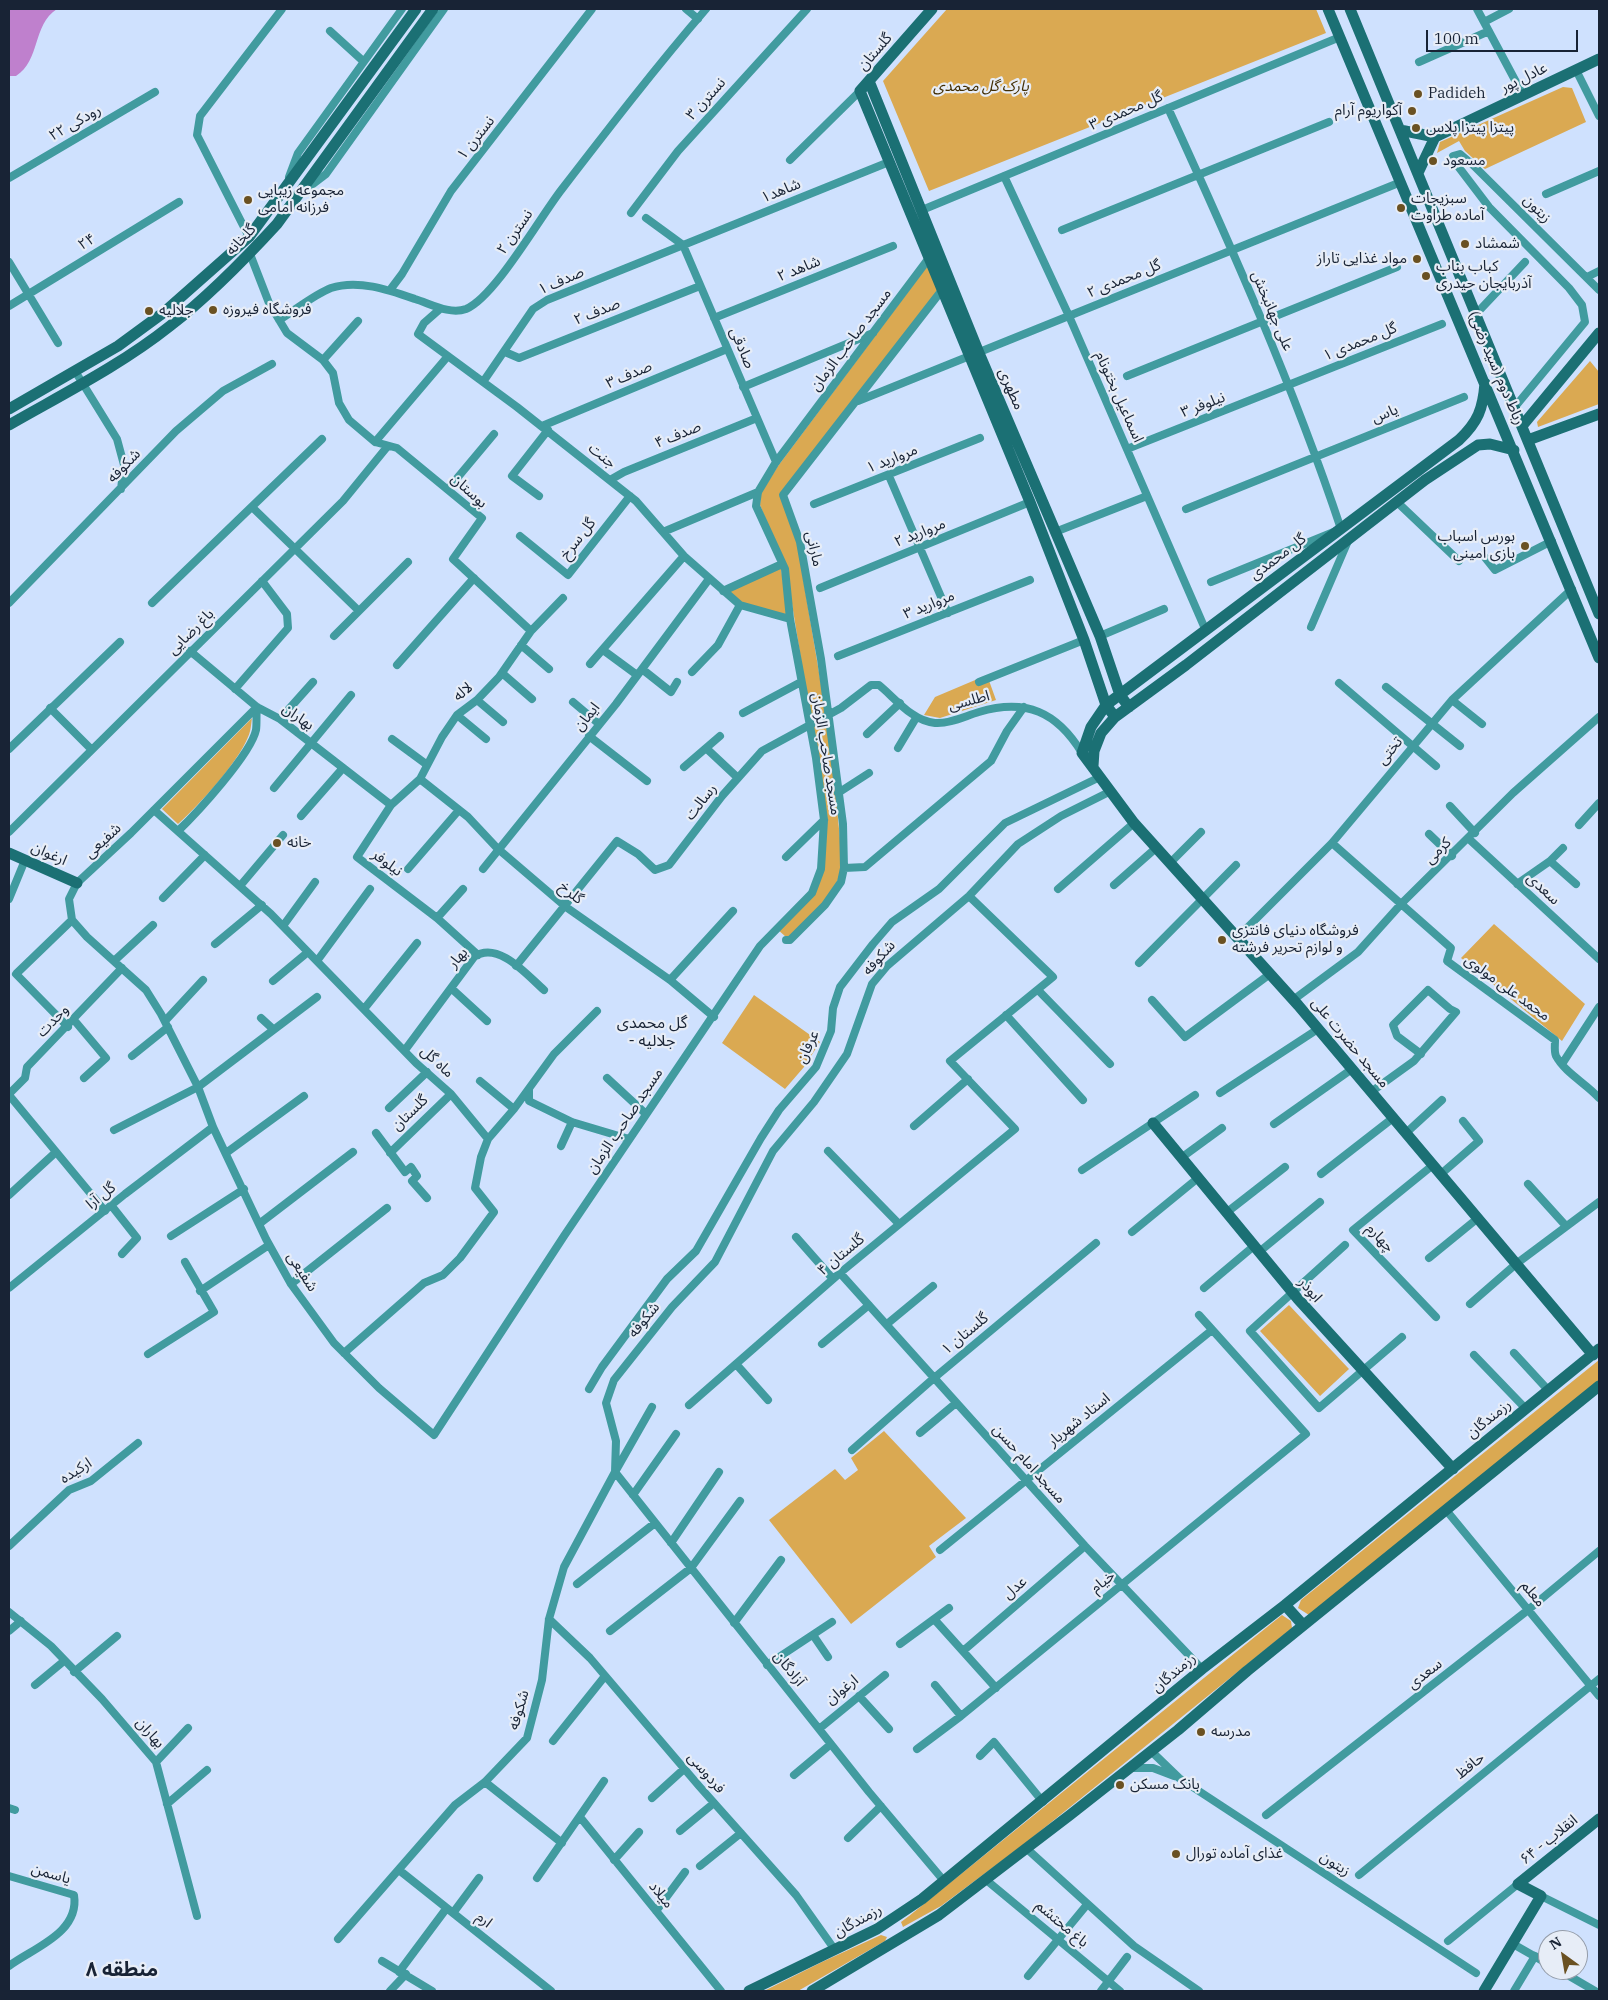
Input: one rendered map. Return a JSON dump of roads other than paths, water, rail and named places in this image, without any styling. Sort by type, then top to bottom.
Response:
[{"type":"main road","name":"گلخانه","points":[[9,409],[118,346],[163,313],[249,238],[416,9]]},
{"type":"main road","name":"گلخانه","points":[[9,425],[128,356],[170,326],[250,254],[277,224],[433,9]]},
{"type":"main road","name":"گلستان","points":[[860,92],[932,9]]},
{"type":"main road","name":"رباط دوم (سید رضی)","points":[[1328,9],[1552,541],[1599,658]]},
{"type":"main road","name":"رباط دوم (سید رضی)","points":[[1350,9],[1599,614]]},
{"type":"main road","name":"عادل پور","points":[[1435,137],[1599,58]]},
{"type":"main road","name":"مطهری","points":[[869,81],[922,210],[1030,502],[1084,640],[1106,705],[1115,717]]},
{"type":"main road","name":"مطهری","points":[[860,92],[942,290],[975,355],[1055,532],[1100,636],[1120,694],[1128,707]]},
{"type":"main road","points":[[1400,130],[1435,137],[1418,173]]},
{"type":"main road","points":[[1459,320],[1476,314]]},
{"type":"main road","points":[[1522,426],[1599,334]]},
{"type":"main road","name":"گل محمدی","points":[[1082,753],[1091,727],[1106,705],[1459,440],[1471,428],[1483,406],[1485,383]]},
{"type":"main road","points":[[1528,440],[1599,414]]},
{"type":"main road","points":[[1471,428],[1480,434],[1482,440],[1478,445]]},
{"type":"main road","points":[[1478,445],[1490,444],[1514,450]]},
{"type":"main road","name":"گل محمدی","points":[[1093,766],[1094,751],[1101,733],[1115,717],[1425,480],[1478,445]]},
{"type":"main road","points":[[1340,529],[1348,540]]},
{"type":"main road","name":"مسجد حضرت علی","points":[[1082,753],[1134,823],[1293,1000],[1516,1264],[1596,1352]]},
{"type":"main road","name":"ارغوان","points":[[9,853],[77,883]]},
{"type":"main road","name":"ابوذر","points":[[1153,1123],[1293,1294],[1453,1468]]},
{"type":"main road","name":"رزمندگان","points":[[749,1991],[877,1929],[922,1899],[1202,1669],[1285,1605],[1596,1352]]},
{"type":"main road","points":[[815,1991],[939,1915],[985,1880],[1151,1751],[1599,1386]]},
{"type":"main road","points":[[1285,1605],[1303,1626]]},
{"type":"main road","name":"انقلاب - ۶۴","points":[[1518,1884],[1599,1819]]},
{"type":"main road","points":[[1484,1991],[1541,1896],[1518,1884]]},
{"type":"street","points":[[249,238],[197,135],[200,116],[282,9]]},
{"type":"street","points":[[285,188],[298,153],[402,9]]},
{"type":"street","points":[[296,197],[326,174],[444,9]]},
{"type":"street","name":"نسترن ۱","points":[[390,290],[402,274],[451,191],[592,9]]},
{"type":"street","points":[[686,9],[698,19]]},
{"type":"street","name":"نسترن ۲","points":[[279,320],[330,288],[359,284],[390,290],[440,309],[464,310],[476,304],[493,287],[560,190],[650,76],[706,9]]},
{"type":"street","name":"نسترن ۳","points":[[632,213],[678,151],[807,9]]},
{"type":"street","points":[[1477,9],[1523,95]]},
{"type":"street","points":[[1484,22],[1509,9]]},
{"type":"street","points":[[330,31],[363,61]]},
{"type":"street","points":[[1419,62],[1489,31]]},
{"type":"street","name":"گل محمدی ۳","points":[[922,210],[1340,37]]},
{"type":"street","points":[[1576,70],[1599,116]]},
{"type":"street","name":"رودکی ۲۲","points":[[9,178],[155,92]]},
{"type":"street","points":[[790,160],[860,92]]},
{"type":"street","name":"علی جهانبخش","points":[[1168,108],[1289,386],[1317,457],[1340,529]]},
{"type":"street","points":[[1062,230],[1329,122]]},
{"type":"street","name":"زیتون","points":[[1514,408],[1586,322],[1582,305],[1569,288],[1477,193],[1454,162],[1453,156],[1460,154],[1474,166],[1599,290]]},
{"type":"street","name":"شاهد۱","points":[[683,245],[889,162]]},
{"type":"street","points":[[1546,194],[1599,171]]},
{"type":"street","name":"اسماعیل بختونام","points":[[1004,176],[1069,316],[1206,631]]},
{"type":"street","name":"گل محمدی ۲","points":[[857,401],[1401,182]]},
{"type":"street","name":"۲۴","points":[[9,306],[179,202]]},
{"type":"street","points":[[646,218],[683,245]]},
{"type":"street","name":"صادقی","points":[[683,245],[776,462]]},
{"type":"street","name":"صدف ۱","points":[[483,382],[533,310],[546,300],[683,245]]},
{"type":"street","name":"شاهد ۲","points":[[714,318],[894,246]]},
{"type":"street","points":[[250,254],[269,304],[287,333],[323,360],[333,374],[339,402],[349,420],[375,442],[387,447]]},
{"type":"street","name":"مسجد صاحب الزمان","points":[[434,1435],[629,1139],[714,1017],[760,946],[812,893],[821,869],[824,820],[816,758],[800,682],[782,564],[756,506],[758,492],[776,462],[929,258]]},
{"type":"street","points":[[9,262],[58,343]]},
{"type":"street","points":[[1476,314],[1525,262]]},
{"type":"street","points":[[1127,376],[1263,323],[1397,267]]},
{"type":"street","points":[[1587,277],[1599,271]]},
{"type":"street","name":"صدف ۲","points":[[505,352],[519,358],[700,286]]},
{"type":"street","name":"مارانی","points":[[786,940],[790,940],[825,905],[841,882],[844,868],[843,824],[830,715],[800,542],[783,495],[942,290]]},
{"type":"street","name":"جنت","points":[[440,309],[424,324],[418,334],[545,428],[630,496],[684,556],[740,605],[790,619]]},
{"type":"street","points":[[323,360],[358,321]]},
{"type":"street","name":"گل محمدی ۱","points":[[1289,386],[1442,324]]},
{"type":"street","points":[[743,387],[875,332]]},
{"type":"street","name":"صدف ۳","points":[[545,428],[727,349]]},
{"type":"street","points":[[375,442],[448,356]]},
{"type":"street","name":"شکوفه","points":[[9,603],[176,431],[223,391],[272,364]]},
{"type":"street","points":[[75,371],[117,439],[124,465],[121,489]]},
{"type":"street","name":"نیلوفر ۳","points":[[1127,449],[1289,386]]},
{"type":"street","name":"یاس","points":[[1186,509],[1464,397]]},
{"type":"street","name":"صدف ۴","points":[[610,480],[624,472],[757,418]]},
{"type":"street","points":[[539,496],[512,476],[545,428]]},
{"type":"street","points":[[448,489],[494,434]]},
{"type":"street","name":"مروارید ۱","points":[[814,504],[889,476],[980,438]]},
{"type":"street","points":[[152,604],[322,439]]},
{"type":"street","name":"بوستان","points":[[387,447],[397,448],[482,518],[453,559],[532,631]]},
{"type":"street","name":"باغ رضایی","points":[[9,832],[343,501],[387,447]]},
{"type":"street","points":[[889,476],[948,613]]},
{"type":"street","points":[[663,532],[758,492]]},
{"type":"street","name":"گل سرخ","points":[[520,536],[568,575],[630,496]]},
{"type":"street","points":[[1055,532],[1147,496]]},
{"type":"street","name":"مروارید ۲","points":[[820,588],[1030,502]]},
{"type":"street","points":[[1397,502],[1459,561]]},
{"type":"street","points":[[252,507],[296,547],[359,610]]},
{"type":"street","points":[[1211,582],[1340,529]]},
{"type":"street","points":[[1311,627],[1348,540]]},
{"type":"street","points":[[1482,555],[1495,570],[1552,541]]},
{"type":"street","points":[[590,664],[684,556]]},
{"type":"street","points":[[334,636],[408,562]]},
{"type":"street","points":[[723,591],[782,564]]},
{"type":"street","points":[[397,664],[474,578]]},
{"type":"street","name":"ایمان","points":[[483,869],[497,848],[640,672],[709,579]]},
{"type":"street","name":"مروارید ۳","points":[[838,656],[1030,580]]},
{"type":"street","points":[[235,689],[288,628],[287,614],[262,581]]},
{"type":"street","name":"تختی","points":[[1237,938],[1332,843],[1430,723],[1452,700],[1572,589]]},
{"type":"street","name":"لاله","points":[[420,779],[426,764],[458,715],[477,700],[502,673],[532,631],[563,598]]},
{"type":"street","points":[[692,672],[718,645],[740,605]]},
{"type":"street","points":[[1100,636],[1164,609]]},
{"type":"street","points":[[979,682],[1084,640]]},
{"type":"street","points":[[9,749],[120,642]]},
{"type":"street","points":[[522,645],[549,669]]},
{"type":"street","points":[[603,650],[671,692],[678,682]]},
{"type":"street","name":"بهاران","points":[[190,651],[256,707],[280,720],[391,805]]},
{"type":"street","points":[[502,673],[532,699]]},
{"type":"street","points":[[280,720],[313,682]]},
{"type":"street","points":[[744,713],[800,682]]},
{"type":"street","points":[[1339,683],[1436,766]]},
{"type":"street","points":[[809,724],[830,715],[871,685],[879,685],[916,718],[898,748]]},
{"type":"street","points":[[1386,686],[1460,746]]},
{"type":"street","points":[[274,788],[351,694]]},
{"type":"street","points":[[477,700],[503,722]]},
{"type":"street","points":[[1452,700],[1482,724]]},
{"type":"street","points":[[573,702],[599,724]]},
{"type":"street","points":[[867,734],[900,703]]},
{"type":"street","points":[[154,810],[256,707]]},
{"type":"street","points":[[178,831],[214,793],[248,746],[256,732],[256,707]]},
{"type":"street","name":"اطلسی","points":[[916,718],[934,723],[953,721],[994,707],[1024,707],[1049,716],[1069,732],[1082,753]]},
{"type":"street","points":[[844,868],[865,867],[991,761],[1024,707]]},
{"type":"street","points":[[50,708],[91,749]]},
{"type":"street","points":[[458,715],[486,739]]},
{"type":"street","name":"کرمی","points":[[1293,1000],[1358,952],[1402,903],[1452,856],[1513,793],[1599,717]]},
{"type":"street","name":"رسالت","points":[[566,907],[617,841],[638,854],[655,870],[669,865],[738,778],[762,751],[809,724]]},
{"type":"street","points":[[589,736],[647,781]]},
{"type":"street","points":[[684,768],[720,736]]},
{"type":"street","points":[[392,739],[426,764]]},
{"type":"street","points":[[707,749],[738,778]]},
{"type":"street","points":[[301,816],[343,768]]},
{"type":"street","points":[[838,793],[869,773]]},
{"type":"street","name":"عرفان","points":[[589,1389],[602,1367],[667,1279],[696,1251],[779,1110],[816,1067],[831,1030],[833,1008],[840,987],[872,944],[892,922],[939,889],[1005,823],[1100,777]]},
{"type":"street","name":"گلرخ","points":[[420,779],[459,810],[497,848],[566,907],[670,980],[714,1017]]},
{"type":"street","name":"نیلوفر","points":[[420,779],[391,805],[357,858],[437,918],[478,955]]},
{"type":"street","name":"شکوفه","points":[[338,1939],[455,1805],[485,1782],[527,1738],[542,1680],[549,1619],[564,1567],[615,1472],[616,1441],[606,1404],[614,1380],[672,1307],[715,1262],[773,1151],[814,1102],[847,1054],[872,984],[887,966],[970,896],[1018,844],[1061,816],[1111,791]]},
{"type":"street","points":[[1579,825],[1599,803]]},
{"type":"street","name":"سعدی","points":[[1450,806],[1472,836],[1517,884],[1599,960]]},
{"type":"street","name":"ماه گل","points":[[154,810],[262,905],[451,1094],[488,1139]]},
{"type":"street","name":"شفیعی","points":[[154,810],[77,883],[69,899],[72,920],[146,990],[166,1024],[198,1087],[213,1127],[269,1245],[292,1284],[334,1343],[379,1388],[434,1435]]},
{"type":"street","points":[[408,869],[459,810]]},
{"type":"street","points":[[786,857],[824,820]]},
{"type":"street","points":[[1058,889],[1134,823]]},
{"type":"street","points":[[1170,863],[1201,832]]},
{"type":"street","points":[[1429,834],[1452,856]]},
{"type":"street","points":[[240,886],[283,835]]},
{"type":"street","name":"محمد علی مولوی","points":[[1332,843],[1451,948],[1447,961],[1555,1040],[1555,1055],[1562,1064]]},
{"type":"street","points":[[1114,885],[1156,848]]},
{"type":"street","points":[[1517,884],[1550,861],[1563,848]]},
{"type":"street","points":[[163,898],[205,856]]},
{"type":"street","points":[[9,899],[25,860]]},
{"type":"street","points":[[1550,861],[1576,884]]},
{"type":"street","points":[[1139,963],[1236,865]]},
{"type":"street","points":[[283,926],[314,882]]},
{"type":"street","points":[[318,961],[370,889]]},
{"type":"street","points":[[437,918],[463,889]]},
{"type":"street","points":[[914,1126],[968,1079],[950,1060],[1053,977],[970,896]]},
{"type":"street","points":[[215,944],[262,905]]},
{"type":"street","points":[[516,966],[566,907]]},
{"type":"street","points":[[670,980],[733,911]]},
{"type":"street","points":[[68,1026],[16,974],[72,920]]},
{"type":"street","points":[[114,960],[153,925]]},
{"type":"street","points":[[364,1009],[417,943]]},
{"type":"street","points":[[273,981],[308,952]]},
{"type":"street","name":"بهار","points":[[405,1050],[451,988],[478,955],[483,952],[496,952],[544,990]]},
{"type":"street","name":"وحدت","points":[[9,1095],[24,1078],[27,1066],[74,1020],[122,968]]},
{"type":"street","points":[[1152,1000],[1185,1037],[1270,974]]},
{"type":"street","points":[[132,1056],[166,1024],[203,980]]},
{"type":"street","points":[[451,988],[487,1021]]},
{"type":"street","points":[[1038,990],[1110,1064]]},
{"type":"street","points":[[1371,1092],[1414,1061],[1420,1054],[1456,1012],[1450,1010],[1428,990],[1393,1025],[1397,1036],[1420,1054]]},
{"type":"street","points":[[114,1130],[198,1087],[317,997]]},
{"type":"street","points":[[1599,1007],[1562,1064],[1599,1098]]},
{"type":"street","points":[[344,1353],[424,1283],[443,1275],[460,1258],[494,1212],[475,1188],[481,1157],[488,1139],[530,1089],[554,1054],[597,1011]]},
{"type":"street","points":[[1006,1015],[1083,1100]]},
{"type":"street","points":[[261,1018],[273,1029]]},
{"type":"street","points":[[74,1020],[106,1058],[84,1078]]},
{"type":"street","points":[[1220,1093],[1318,1029]]},
{"type":"street","points":[[1274,1124],[1352,1069]]},
{"type":"street","points":[[389,1108],[427,1072]]},
{"type":"street","points":[[607,1078],[646,1114]]},
{"type":"street","name":"گلستان ۴","points":[[689,1405],[840,1273],[1015,1129],[968,1079]]},
{"type":"street","points":[[480,1081],[514,1109]]},
{"type":"street","points":[[530,1089],[529,1101],[572,1122],[629,1139]]},
{"type":"street","name":"گلستان","points":[[390,1153],[451,1094]]},
{"type":"street","points":[[9,1095],[56,1152],[137,1238],[122,1254]]},
{"type":"street","points":[[226,1153],[304,1096]]},
{"type":"street","points":[[1082,1170],[1195,1096]]},
{"type":"street","points":[[1406,1133],[1442,1100]]},
{"type":"street","points":[[1321,1174],[1393,1118]]},
{"type":"street","points":[[1441,1174],[1479,1140],[1463,1121]]},
{"type":"street","points":[[561,1146],[572,1122]]},
{"type":"street","name":"گل آرا","points":[[9,1288],[213,1127]]},
{"type":"street","points":[[1181,1158],[1222,1128]]},
{"type":"street","points":[[376,1133],[406,1172],[411,1168],[418,1176],[412,1181],[427,1198]]},
{"type":"street","points":[[828,1150],[899,1224]]},
{"type":"street","points":[[9,1195],[56,1152]]},
{"type":"street","points":[[259,1224],[353,1152]]},
{"type":"street","name":"چهارم","points":[[1433,1165],[1353,1230],[1436,1317]]},
{"type":"street","points":[[1226,1212],[1285,1167]]},
{"type":"street","points":[[1132,1232],[1198,1178]]},
{"type":"street","points":[[1528,1184],[1566,1226]]},
{"type":"street","points":[[171,1236],[244,1189]]},
{"type":"street","points":[[1204,1288],[1320,1202]]},
{"type":"street","points":[[1470,1304],[1516,1264],[1599,1202]]},
{"type":"street","points":[[292,1284],[387,1208]]},
{"type":"street","points":[[1429,1258],[1478,1218]]},
{"type":"street","points":[[796,1237],[833,1279]]},
{"type":"street","name":"گلستان ۱","points":[[852,1450],[934,1378],[1096,1243]]},
{"type":"street","points":[[200,1291],[269,1245]]},
{"type":"street","points":[[1346,1245],[1250,1332],[1319,1408],[1402,1337]]},
{"type":"street","points":[[148,1354],[214,1312],[200,1291],[185,1262]]},
{"type":"street","name":"مسجد امام حسن","points":[[840,1273],[1085,1546],[1202,1669]]},
{"type":"street","points":[[887,1324],[933,1286]]},
{"type":"street","points":[[822,1344],[869,1305]]},
{"type":"street","points":[[1199,1315],[1212,1330]]},
{"type":"street","name":"خیام","points":[[917,1749],[962,1716],[1306,1434],[1212,1330]]},
{"type":"street","name":"استاد شهریار","points":[[940,1550],[1212,1330]]},
{"type":"street","points":[[1514,1353],[1549,1390]]},
{"type":"street","points":[[1474,1355],[1526,1409]]},
{"type":"street","points":[[736,1364],[768,1400]]},
{"type":"street","points":[[920,1433],[956,1403]]},
{"type":"street","points":[[615,1472],[652,1407]]},
{"type":"street","points":[[633,1495],[676,1434]]},
{"type":"street","name":"ارکیده","points":[[9,1546],[70,1490],[91,1481],[138,1443]]},
{"type":"street","name":"آزادگان","points":[[615,1472],[767,1665],[944,1881]]},
{"type":"street","points":[[671,1543],[719,1472]]},
{"type":"street","points":[[610,1631],[691,1568],[740,1501]]},
{"type":"street","name":"معلم","points":[[1446,1510],[1599,1696]]},
{"type":"street","points":[[577,1584],[655,1523]]},
{"type":"street","name":"عدل","points":[[962,1651],[1085,1546]]},
{"type":"street","name":"سعدی","points":[[1266,1815],[1528,1610],[1599,1551]]},
{"type":"street","points":[[734,1623],[781,1560]]},
{"type":"street","points":[[900,1644],[949,1608]]},
{"type":"street","name":"بهاران","points":[[9,1612],[51,1646],[102,1699],[156,1762],[197,1916]]},
{"type":"street","name":"فردوسی","points":[[549,1619],[605,1676],[684,1769],[796,1895],[835,1950]]},
{"type":"street","points":[[934,1619],[996,1688]]},
{"type":"street","points":[[9,1631],[21,1621]]},
{"type":"street","points":[[767,1665],[832,1622]]},
{"type":"street","points":[[813,1635],[828,1657]]},
{"type":"street","points":[[74,1672],[117,1636]]},
{"type":"street","points":[[35,1685],[64,1661]]},
{"type":"street","name":"ارغوان","points":[[819,1729],[885,1675]]},
{"type":"street","points":[[553,1741],[605,1676]]},
{"type":"street","name":"حافظ","points":[[1359,1875],[1599,1679]]},
{"type":"street","points":[[935,1685],[962,1716]]},
{"type":"street","points":[[859,1696],[889,1729]]},
{"type":"street","points":[[156,1762],[188,1728]]},
{"type":"street","points":[[980,1756],[994,1742],[1042,1802]]},
{"type":"street","points":[[794,1775],[831,1744]]},
{"type":"street","points":[[1151,1751],[1179,1778]]},
{"type":"street","points":[[1129,1768],[1153,1768],[1179,1778]]},
{"type":"street","points":[[652,1798],[684,1769]]},
{"type":"street","points":[[167,1804],[207,1770]]},
{"type":"street","name":"زیتون","points":[[1179,1778],[1476,1973]]},
{"type":"street","points":[[538,1878],[604,1781]]},
{"type":"street","points":[[485,1782],[562,1843]]},
{"type":"street","points":[[680,1832],[714,1803]]},
{"type":"street","points":[[848,1838],[881,1806]]},
{"type":"street","name":"میلاد","points":[[580,1817],[720,1991]]},
{"type":"street","points":[[614,1860],[639,1832]]},
{"type":"street","points":[[700,1866],[741,1833]]},
{"type":"street","points":[[1026,1848],[1134,1946],[1199,1991]]},
{"type":"street","name":"ارم","points":[[399,1870],[552,1991]]},
{"type":"street","points":[[656,1911],[686,1872]]},
{"type":"street","name":"یاسمن","points":[[9,1876],[74,1894],[75,1902],[63,1930],[56,1938],[9,1966]]},
{"type":"street","points":[[390,1991],[450,1911],[479,1878]]},
{"type":"street","name":"باغ محتشم","points":[[985,1880],[1058,1938],[1120,1991]]},
{"type":"street","points":[[1448,1941],[1518,1884]]},
{"type":"street","points":[[1541,1896],[1599,1926]]},
{"type":"street","points":[[1028,1976],[1085,1907]]},
{"type":"street","points":[[1513,1944],[1538,1958]]},
{"type":"street","points":[[1514,1991],[1535,1956]]},
{"type":"street","points":[[1100,1991],[1127,1957]]},
{"type":"street","points":[[382,1961],[432,1991]]},
{"type":"street","points":[[1575,1980],[1593,1991]]},
{"type":"street","points":[[537,1991],[542,1984]]},
{"type":"place","name":"Padideh","points":[[1418,94]]},
{"type":"place","name":"آکواریوم آرام","points":[[1412,111]]},
{"type":"place","name":"پیتزا پیتزا پلاس","points":[[1416,128]]},
{"type":"place","name":"مسعود","points":[[1433,161]]},
{"type":"place","name":"مجموعه زیبایی فرزانه امامی","points":[[248,200]]},
{"type":"place","name":"سبزیجات آماده طراوت","points":[[1401,208]]},
{"type":"place","name":"شمشاد","points":[[1465,244]]},
{"type":"place","name":"مواد غذایی تاراز","points":[[1417,259]]},
{"type":"place","name":"کباب بناب آذربایجان حیدری","points":[[1426,276]]},
{"type":"place","name":"فروشگاه فیروزه","points":[[213,310]]},
{"type":"place","name":"جلالیه","points":[[149,311]]},
{"type":"place","name":"بورس اسباب بازی امینی","points":[[1525,546]]},
{"type":"place","name":"خانه","points":[[277,843]]},
{"type":"place","name":"فروشگاه دنیای فانتزی و لوازم تحریر فرشته","points":[[1222,940]]},
{"type":"place","name":"مدرسه","points":[[1201,1732]]},
{"type":"place","name":"بانک مسکن","points":[[1120,1785]]},
{"type":"place","name":"غذای آماده تورال","points":[[1176,1854]]},
{"type":"district","name":"گل محمدی - جلالیه","points":[[652,1032]]},
{"type":"district","name":"منطقه ۸","points":[[122,1970]]},
{"type":"park label","name":"پارک گل محمدی","points":[[981,87]]}]
